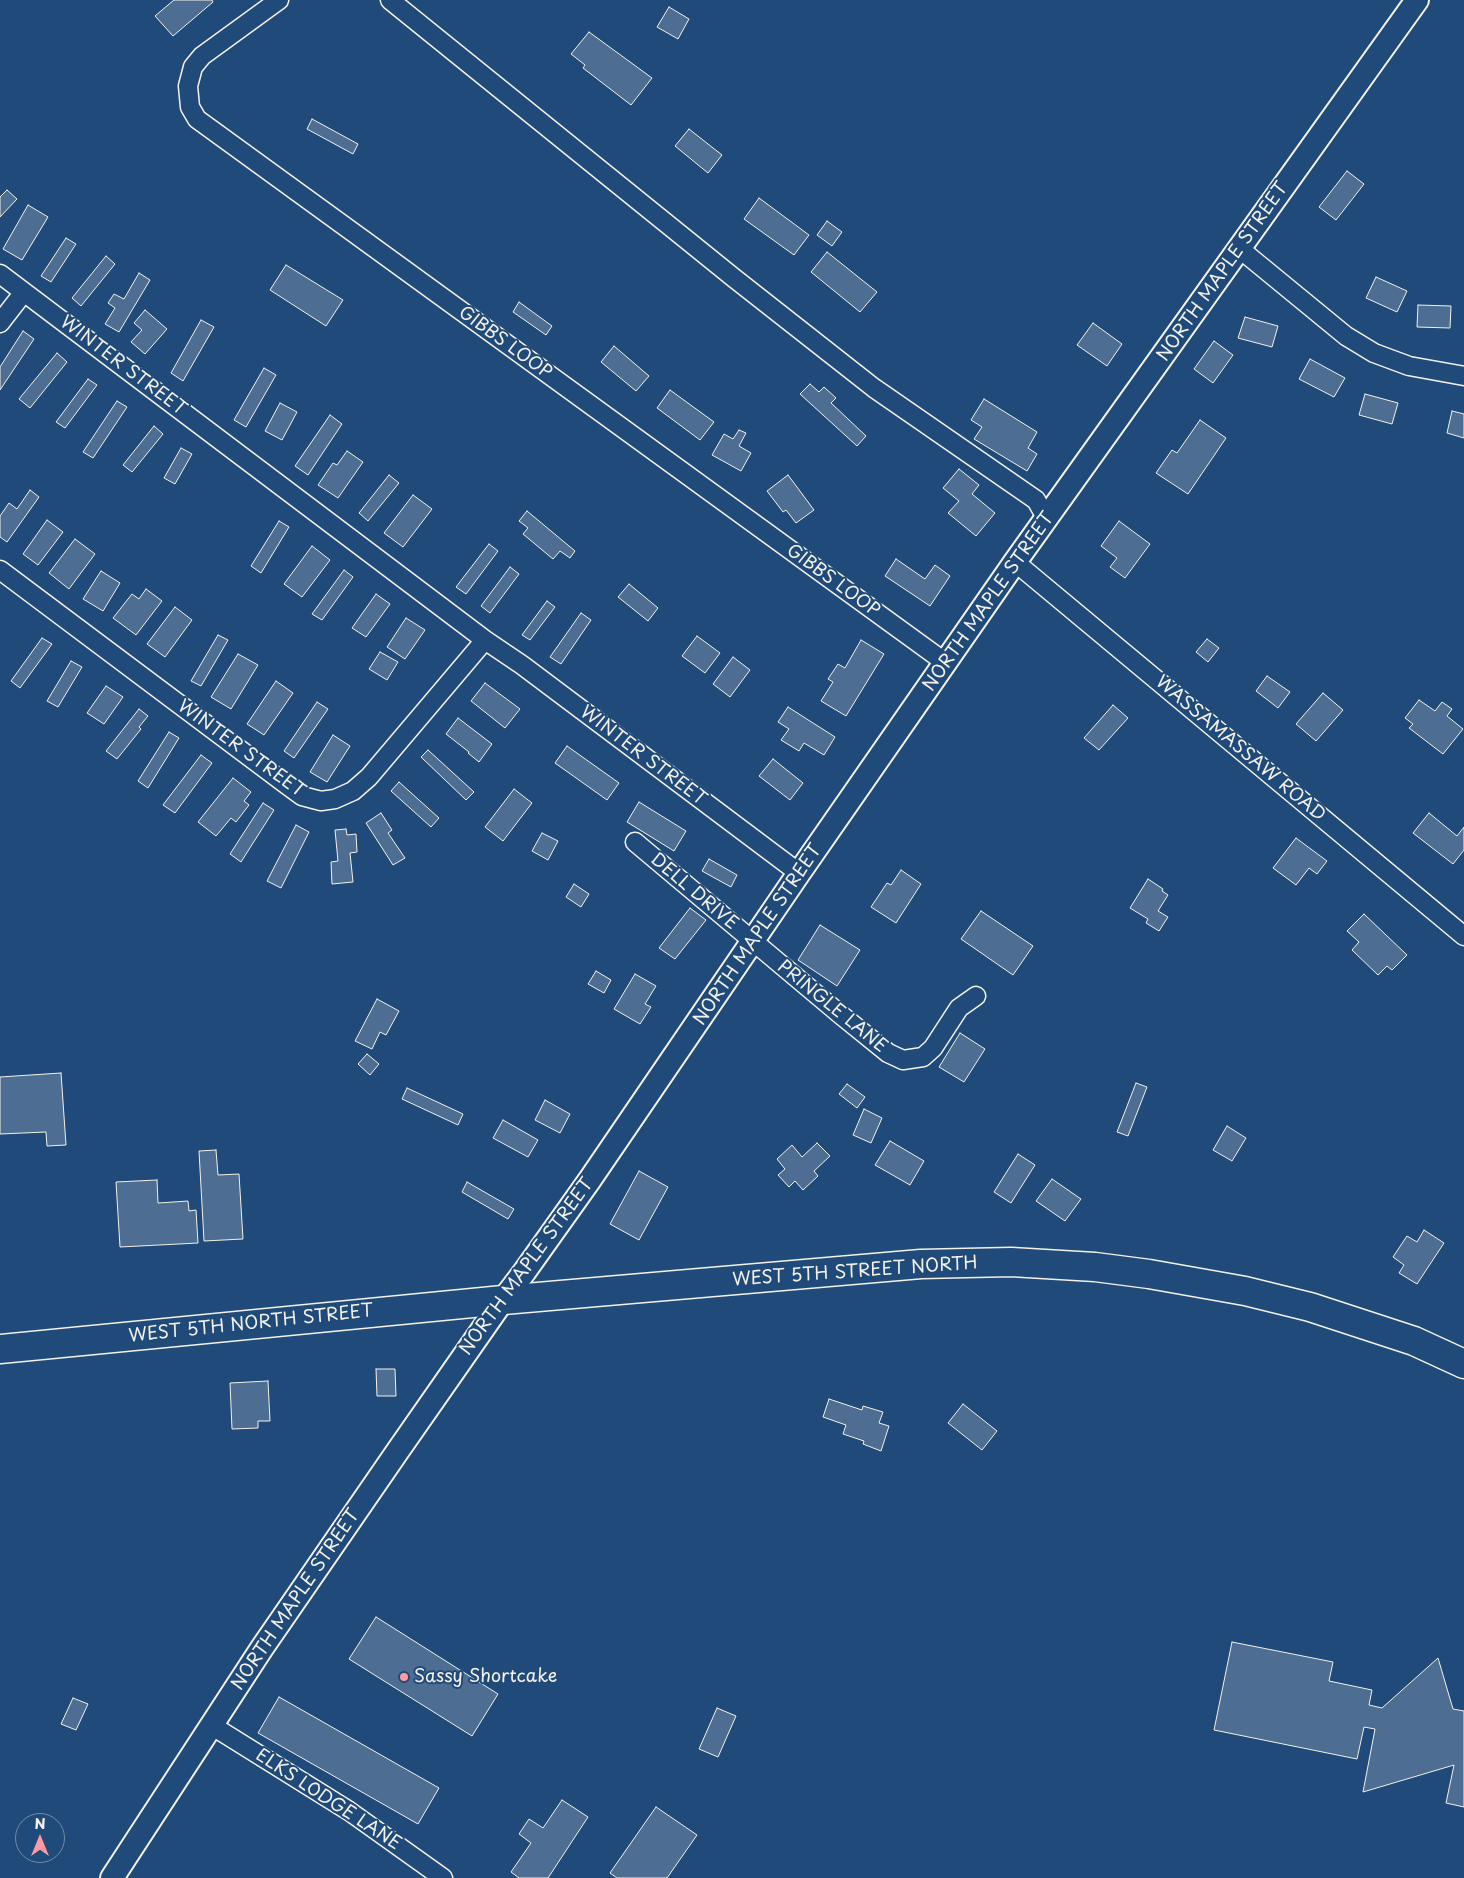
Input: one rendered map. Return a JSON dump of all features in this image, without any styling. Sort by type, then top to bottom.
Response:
[{"type":"main road","name":"WEST 5TH STREET NORTH","points":[[503,1300],[921,1264],[1011,1262],[1086,1267],[1180,1278],[1245,1291],[1310,1307],[1414,1341],[1464,1364]]},
{"type":"main road","name":"WEST 5TH NORTH STREET","points":[[0,1349],[503,1300]]},
{"type":"street","name":"GIBBS LOOP","points":[[279,0],[202,56],[193,67],[188,86],[190,107],[197,118],[946,663]]},
{"type":"street","points":[[390,0],[734,278],[874,388],[1036,500],[1047,519]]},
{"type":"street","name":"NORTH MAPLE STREET","points":[[112,1878],[268,1640],[503,1300],[526,1272],[1015,562],[1417,0]]},
{"type":"street","points":[[1240,249],[1346,336],[1374,354],[1409,366],[1464,376]]},
{"type":"street","name":"WINTER STREET","points":[[0,274],[485,640],[522,665],[799,873]]},
{"type":"street","points":[[0,323],[24,292]]},
{"type":"street","name":"WASSAMASSAW ROAD","points":[[1015,562],[1464,936]]},
{"type":"street","name":"WINTER STREET","points":[[0,570],[302,796],[321,801],[335,799],[353,791],[369,777],[485,640]]},
{"type":"street","name":"DELL DRIVE","points":[[636,842],[753,942]]},
{"type":"street","name":"PRINGLE LANE","points":[[753,942],[888,1053],[903,1060],[924,1057],[958,1008],[976,996]]},
{"type":"street","name":"ELKS LODGE LANE","points":[[212,1725],[349,1810],[443,1878]]},
{"type":"building","points":[[174,0],[212,0],[213,2],[173,36],[155,16]]},
{"type":"building","points":[[669,7],[689,19],[678,39],[657,27]]},
{"type":"building","points":[[589,32],[652,78],[631,105],[583,68],[585,65],[571,54]]},
{"type":"building","points":[[312,119],[358,144],[353,154],[307,129]]},
{"type":"building","points":[[689,129],[722,155],[708,173],[675,146]]},
{"type":"building","points":[[1347,171],[1364,184],[1336,220],[1319,207]]},
{"type":"building","points":[[7,190],[17,199],[0,217],[0,197]]},
{"type":"building","points":[[759,198],[809,235],[794,255],[744,219]]},
{"type":"building","points":[[28,205],[48,217],[22,260],[3,249]]},
{"type":"building","points":[[827,221],[842,232],[832,246],[817,235]]},
{"type":"building","points":[[66,238],[76,244],[51,282],[41,276]]},
{"type":"building","points":[[827,252],[877,292],[860,312],[811,272]]},
{"type":"building","points":[[106,256],[115,264],[81,306],[72,298]]},
{"type":"building","points":[[286,265],[343,300],[326,326],[270,290]]},
{"type":"building","points":[[139,273],[150,280],[119,332],[105,324],[115,308],[108,303],[114,294],[124,299]]},
{"type":"building","points":[[1376,277],[1407,291],[1397,312],[1366,298]]},
{"type":"building","points":[[519,302],[552,326],[546,335],[513,312]]},
{"type":"building","points":[[1418,305],[1451,306],[1450,328],[1417,327]]},
{"type":"building","points":[[145,310],[167,329],[145,354],[131,342],[142,330],[134,323]]},
{"type":"building","points":[[1245,317],[1278,326],[1272,347],[1238,338]]},
{"type":"building","points":[[201,320],[214,327],[183,381],[171,373]]},
{"type":"building","points":[[1093,323],[1122,344],[1107,366],[1077,345]]},
{"type":"building","points":[[23,331],[34,339],[0,390],[0,367]]},
{"type":"building","points":[[1214,341],[1233,355],[1213,383],[1194,369]]},
{"type":"building","points":[[614,346],[649,376],[636,391],[601,362]]},
{"type":"building","points":[[57,353],[67,362],[30,408],[19,399]]},
{"type":"building","points":[[1310,359],[1345,378],[1334,397],[1299,379]]},
{"type":"building","points":[[264,368],[276,375],[246,427],[234,420]]},
{"type":"building","points":[[88,379],[97,385],[65,428],[56,422]]},
{"type":"building","points":[[810,384],[819,392],[824,387],[836,398],[831,403],[866,436],[857,446],[800,394]]},
{"type":"building","points":[[670,390],[714,422],[700,440],[657,408]]},
{"type":"building","points":[[1365,394],[1398,403],[1392,424],[1359,415]]},
{"type":"building","points":[[984,399],[1037,432],[1028,448],[1037,454],[1027,471],[974,439],[982,427],[971,420]]},
{"type":"building","points":[[117,401],[127,407],[93,458],[83,452]]},
{"type":"building","points":[[280,403],[297,412],[282,440],[265,431]]},
{"type":"building","points":[[1452,411],[1464,414],[1464,438],[1447,433]]},
{"type":"building","points":[[330,415],[342,424],[308,475],[295,466]]},
{"type":"building","points":[[1200,420],[1226,438],[1188,494],[1156,473],[1172,450],[1177,453]]},
{"type":"building","points":[[154,426],[163,434],[132,472],[123,465]]},
{"type":"building","points":[[739,430],[746,433],[739,446],[751,453],[741,471],[712,455],[724,434],[733,439]]},
{"type":"building","points":[[181,448],[192,454],[175,484],[164,478]]},
{"type":"building","points":[[347,451],[363,462],[338,498],[318,485],[333,463],[337,465]]},
{"type":"building","points":[[959,469],[979,485],[972,494],[995,513],[976,536],[948,513],[959,501],[943,488]]},
{"type":"building","points":[[389,475],[399,483],[368,521],[359,513]]},
{"type":"building","points":[[788,475],[814,510],[796,523],[786,510],[783,512],[767,491]]},
{"type":"building","points":[[30,490],[39,497],[7,542],[0,537],[0,516],[9,503],[17,509]]},
{"type":"building","points":[[413,495],[432,509],[403,547],[384,533]]},
{"type":"building","points":[[527,511],[575,551],[570,558],[560,551],[553,559],[523,534],[528,528],[519,521]]},
{"type":"building","points":[[47,520],[63,532],[38,565],[23,554]]},
{"type":"building","points":[[279,521],[289,527],[261,573],[251,566]]},
{"type":"building","points":[[1119,521],[1150,544],[1125,578],[1110,567],[1117,558],[1101,546]]},
{"type":"building","points":[[75,539],[95,554],[69,589],[49,573]]},
{"type":"building","points":[[489,544],[498,551],[466,594],[456,587]]},
{"type":"building","points":[[312,546],[330,560],[302,597],[284,584]]},
{"type":"building","points":[[896,559],[925,579],[935,565],[950,576],[930,606],[885,576]]},
{"type":"building","points":[[510,567],[519,574],[490,613],[481,606]]},
{"type":"building","points":[[344,570],[353,577],[322,620],[312,614]]},
{"type":"building","points":[[101,571],[120,583],[103,611],[83,599]]},
{"type":"building","points":[[629,584],[658,608],[648,621],[618,597]]},
{"type":"building","points":[[146,589],[162,601],[136,635],[113,618],[132,594],[139,599]]},
{"type":"building","points":[[376,594],[390,604],[366,637],[352,628]]},
{"type":"building","points":[[547,601],[555,607],[530,640],[522,635]]},
{"type":"building","points":[[175,607],[192,620],[165,657],[147,644]]},
{"type":"building","points":[[581,613],[591,620],[561,664],[550,657]]},
{"type":"building","points":[[406,618],[425,630],[405,659],[387,647]]},
{"type":"building","points":[[218,635],[228,640],[201,686],[191,681]]},
{"type":"building","points":[[697,636],[720,653],[705,673],[682,656]]},
{"type":"building","points":[[42,638],[52,644],[20,688],[11,681]]},
{"type":"building","points":[[1207,639],[1219,648],[1208,662],[1196,652]]},
{"type":"building","points":[[861,640],[884,654],[846,716],[821,701],[833,682],[828,679],[838,664],[845,668]]},
{"type":"building","points":[[380,652],[398,662],[387,680],[369,669]]},
{"type":"building","points":[[238,654],[258,665],[231,709],[211,697]]},
{"type":"building","points":[[733,657],[750,670],[730,697],[713,684]]},
{"type":"building","points":[[71,661],[82,667],[58,707],[47,701]]},
{"type":"building","points":[[1267,676],[1290,692],[1278,708],[1256,691]]},
{"type":"building","points":[[276,681],[293,693],[264,735],[247,724]]},
{"type":"building","points":[[485,683],[520,709],[505,728],[471,701]]},
{"type":"building","points":[[106,686],[123,697],[104,724],[87,713]]},
{"type":"building","points":[[1323,693],[1343,710],[1316,741],[1296,724]]},
{"type":"building","points":[[1419,700],[1435,711],[1442,702],[1452,709],[1447,716],[1463,729],[1443,754],[1409,728],[1413,724],[1405,718]]},
{"type":"building","points":[[317,702],[328,709],[294,758],[284,751]]},
{"type":"building","points":[[1113,705],[1128,718],[1099,750],[1084,738]]},
{"type":"building","points":[[788,707],[835,737],[824,755],[804,743],[799,751],[781,740],[789,729],[778,722]]},
{"type":"building","points":[[139,709],[148,716],[139,727],[141,729],[117,759],[106,751]]},
{"type":"building","points":[[458,718],[492,744],[479,762],[446,734]]},
{"type":"building","points":[[169,732],[179,738],[148,788],[138,781]]},
{"type":"building","points":[[333,735],[350,746],[327,782],[310,772]]},
{"type":"building","points":[[567,746],[619,783],[607,800],[555,763]]},
{"type":"building","points":[[428,750],[474,792],[466,800],[421,757]]},
{"type":"building","points":[[201,755],[212,763],[175,813],[163,805]]},
{"type":"building","points":[[773,759],[803,783],[790,800],[759,776]]},
{"type":"building","points":[[233,778],[251,792],[244,801],[249,805],[236,822],[231,818],[216,836],[198,822]]},
{"type":"building","points":[[399,782],[439,818],[431,827],[391,791]]},
{"type":"building","points":[[514,789],[532,803],[503,841],[485,827]]},
{"type":"building","points":[[639,802],[686,831],[674,851],[627,822]]},
{"type":"building","points":[[263,803],[274,810],[241,862],[230,854]]},
{"type":"building","points":[[381,813],[392,830],[388,833],[405,858],[393,865],[366,823]]},
{"type":"building","points":[[1429,813],[1457,836],[1464,827],[1464,850],[1453,864],[1413,833]]},
{"type":"building","points":[[296,825],[309,832],[281,888],[267,881]]},
{"type":"building","points":[[346,829],[347,835],[356,834],[357,852],[350,853],[353,882],[332,884],[331,862],[338,861],[335,830]]},
{"type":"building","points":[[542,833],[558,841],[548,860],[532,851]]},
{"type":"building","points":[[1296,838],[1327,861],[1317,874],[1309,868],[1296,885],[1273,868]]},
{"type":"building","points":[[709,859],[737,875],[731,887],[702,871]]},
{"type":"building","points":[[901,870],[921,884],[896,923],[871,907],[887,883],[891,885]]},
{"type":"building","points":[[1148,879],[1163,889],[1162,891],[1168,895],[1158,911],[1168,917],[1159,931],[1146,923],[1148,919],[1130,908]]},
{"type":"building","points":[[574,884],[589,894],[581,907],[566,897]]},
{"type":"building","points":[[690,908],[706,920],[675,959],[659,948]]},
{"type":"building","points":[[981,911],[1033,946],[1013,975],[961,939]]},
{"type":"building","points":[[1364,914],[1407,955],[1392,970],[1387,966],[1378,975],[1352,950],[1359,942],[1347,931]]},
{"type":"building","points":[[820,925],[860,950],[837,986],[798,960]]},
{"type":"building","points":[[596,971],[611,980],[604,993],[588,984]]},
{"type":"building","points":[[635,974],[656,986],[645,1004],[651,1007],[640,1024],[614,1009]]},
{"type":"building","points":[[377,999],[399,1011],[386,1035],[380,1032],[372,1049],[355,1041]]},
{"type":"building","points":[[960,1033],[985,1049],[964,1082],[939,1067]]},
{"type":"building","points":[[367,1054],[379,1064],[370,1075],[358,1064]]},
{"type":"building","points":[[61,1073],[66,1145],[47,1146],[46,1132],[0,1134],[0,1077]]},
{"type":"building","points":[[1136,1083],[1147,1087],[1128,1136],[1117,1132]]},
{"type":"building","points":[[847,1084],[865,1097],[857,1108],[839,1094]]},
{"type":"building","points":[[407,1088],[463,1114],[458,1125],[402,1099]]},
{"type":"building","points":[[545,1100],[570,1114],[560,1133],[535,1120]]},
{"type":"building","points":[[864,1109],[882,1118],[871,1143],[853,1135]]},
{"type":"building","points":[[503,1120],[538,1140],[528,1157],[493,1138]]},
{"type":"building","points":[[1227,1126],[1246,1138],[1232,1161],[1213,1150]]},
{"type":"building","points":[[890,1141],[924,1161],[910,1185],[875,1165]]},
{"type":"building","points":[[817,1143],[830,1156],[814,1171],[818,1176],[803,1190],[795,1181],[789,1187],[778,1175],[785,1169],[777,1159],[792,1145],[802,1157]]},
{"type":"building","points":[[216,1150],[218,1175],[239,1174],[243,1239],[204,1241],[199,1151]]},
{"type":"building","points":[[1018,1154],[1035,1165],[1011,1203],[994,1192]]},
{"type":"building","points":[[639,1171],[668,1187],[639,1240],[610,1224]]},
{"type":"building","points":[[1052,1179],[1081,1199],[1065,1221],[1036,1201]]},
{"type":"building","points":[[157,1180],[158,1203],[188,1201],[189,1211],[196,1210],[198,1243],[120,1247],[116,1182]]},
{"type":"building","points":[[467,1182],[514,1209],[508,1219],[462,1192]]},
{"type":"building","points":[[1424,1230],[1444,1243],[1417,1284],[1399,1273],[1404,1265],[1393,1257],[1407,1236],[1417,1242]]},
{"type":"building","points":[[376,1369],[395,1369],[396,1396],[377,1396]]},
{"type":"building","points":[[268,1381],[270,1421],[258,1421],[258,1428],[232,1429],[230,1383]]},
{"type":"building","points":[[829,1399],[862,1410],[863,1406],[883,1412],[879,1423],[889,1426],[881,1451],[863,1444],[864,1441],[843,1434],[846,1425],[823,1417]]},
{"type":"building","points":[[963,1404],[997,1431],[982,1450],[948,1423]]},
{"type":"building","points":[[376,1617],[498,1694],[472,1736],[349,1659]]},
{"type":"building","points":[[1232,1642],[1333,1662],[1329,1681],[1372,1690],[1369,1705],[1382,1708],[1438,1658],[1453,1709],[1464,1711],[1464,1807],[1446,1803],[1454,1765],[1363,1792],[1375,1729],[1364,1727],[1357,1759],[1214,1730]]},
{"type":"building","points":[[279,1697],[439,1788],[418,1824],[258,1733]]},
{"type":"building","points":[[73,1698],[88,1704],[76,1730],[61,1724]]},
{"type":"building","points":[[717,1708],[736,1716],[718,1757],[699,1749]]},
{"type":"building","points":[[562,1800],[588,1817],[548,1878],[519,1878],[511,1872],[531,1843],[519,1834],[529,1819],[543,1828]]},
{"type":"building","points":[[656,1807],[697,1835],[667,1878],[617,1878],[610,1873]]},
{"type":"place","name":"Sassy Shortcake","points":[[404,1677]]}]
